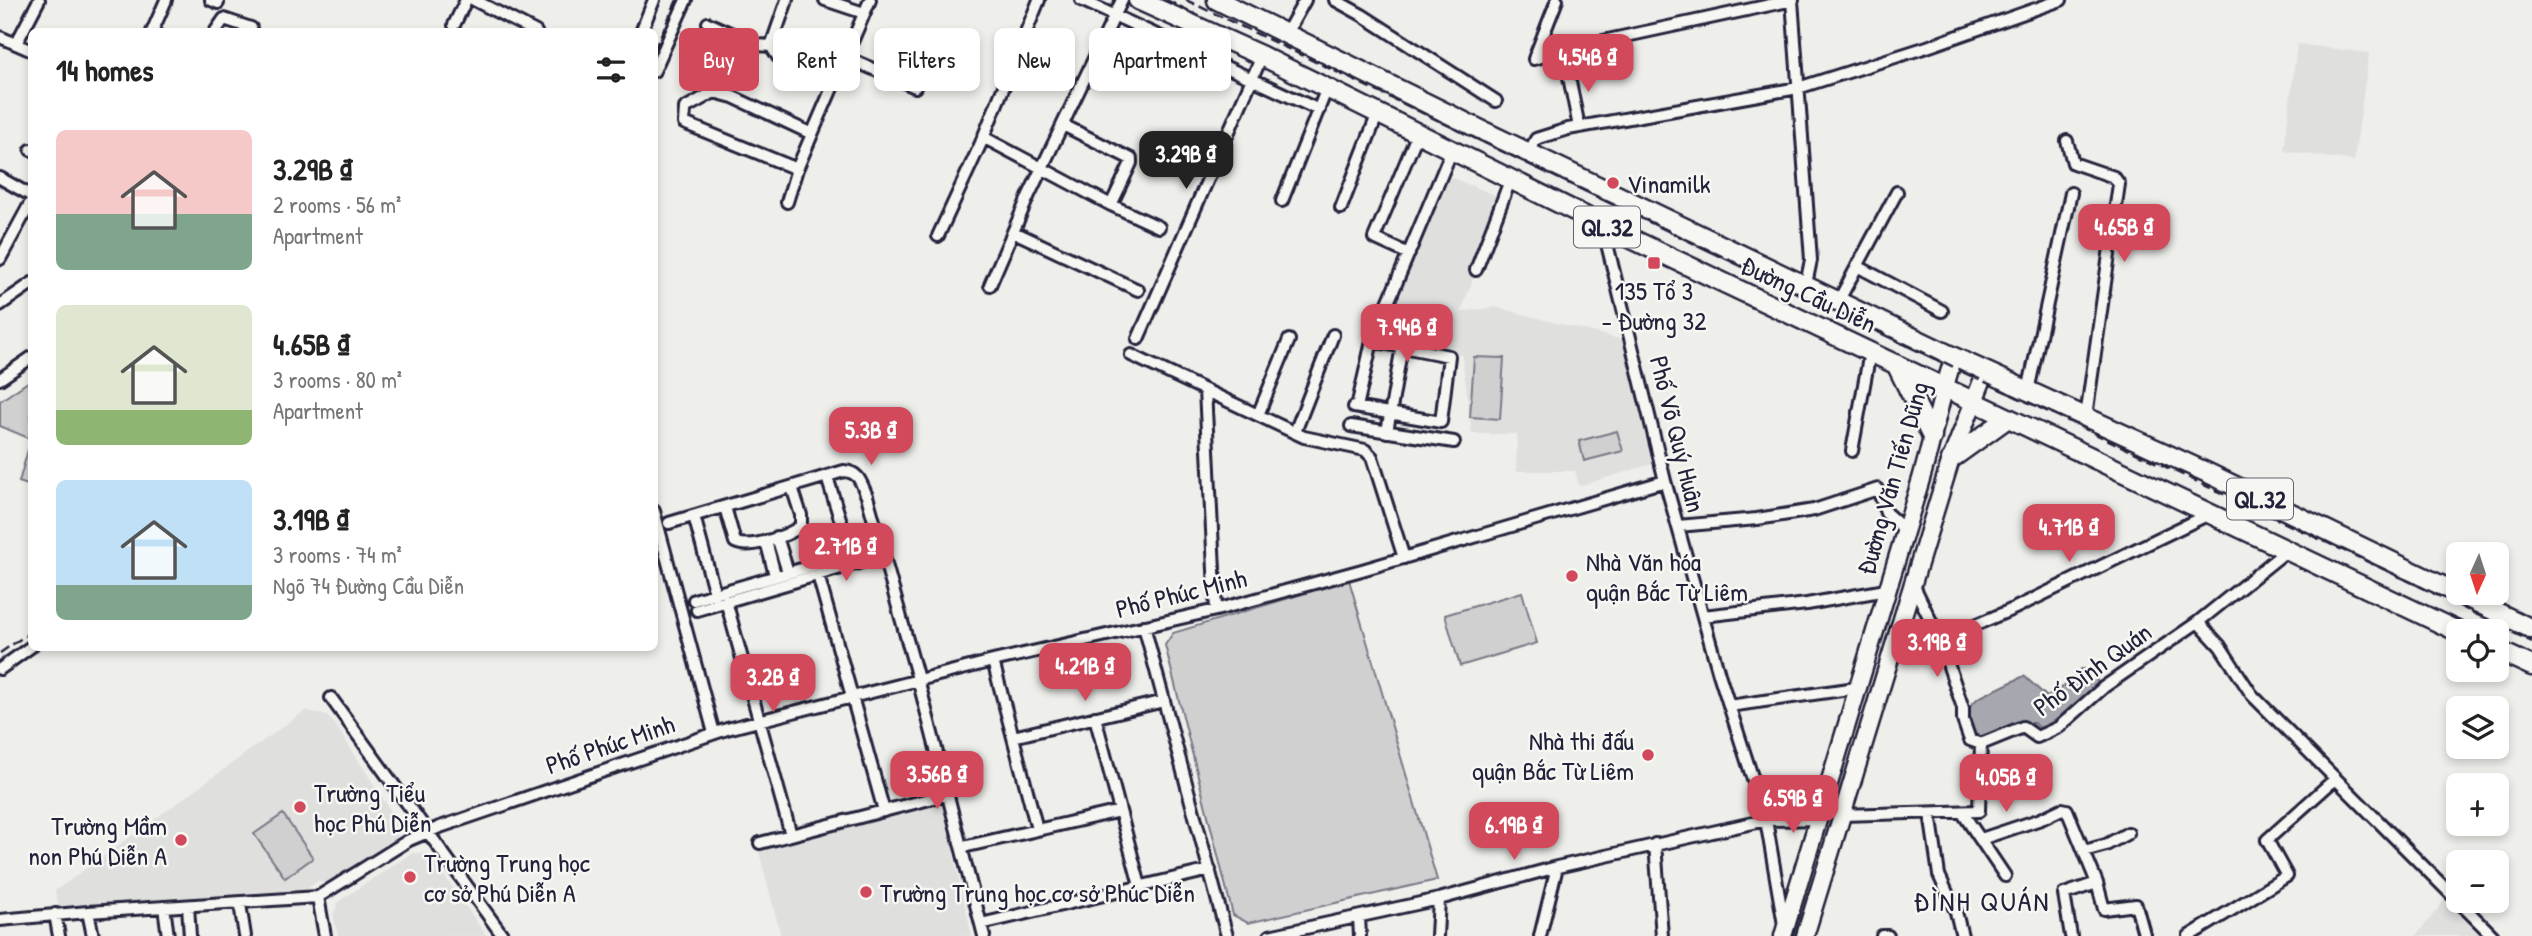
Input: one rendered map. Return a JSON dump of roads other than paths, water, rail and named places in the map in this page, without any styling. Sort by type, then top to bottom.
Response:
[{"type":"highway","name":"Đường Cầu Diễn","points":[[1139,0],[1328,88],[1615,231],[2446,626]]},
{"type":"highway","name":"Đường Cầu Diễn","points":[[1217,0],[1954,357],[2208,473],[2532,629]]},
{"type":"highway","points":[[1412,130],[1419,100]]},
{"type":"highway","points":[[1896,364],[1932,437]]},
{"type":"highway","points":[[1951,459],[2008,418]]},
{"type":"highway","points":[[2509,655],[2532,666]]},
{"type":"main road","name":"Đường Văn Tiến Dũng","points":[[1784,934],[1954,357]]},
{"type":"main road","name":"Đường Văn Tiến Dũng","points":[[1805,936],[1951,459],[1986,371]]},
{"type":"street","points":[[16,44],[39,0]]},
{"type":"street","points":[[154,28],[166,0]]},
{"type":"street","points":[[453,28],[466,0]]},
{"type":"street","points":[[474,0],[529,28]]},
{"type":"street","points":[[643,28],[654,0]]},
{"type":"street","points":[[658,62],[686,0]]},
{"type":"street","points":[[771,46],[787,0]]},
{"type":"street","points":[[825,0],[864,13]]},
{"type":"street","points":[[858,28],[870,0]]},
{"type":"street","points":[[938,236],[1040,0]]},
{"type":"street","points":[[1081,0],[1319,110]]},
{"type":"street","points":[[990,285],[1042,167],[1122,0]]},
{"type":"street","points":[[1286,34],[1305,0]]},
{"type":"street","points":[[1335,0],[1496,101]]},
{"type":"street","points":[[1557,0],[1534,60],[1580,46],[1793,0],[1811,260],[1806,284]]},
{"type":"street","points":[[1529,152],[1536,139],[1579,127],[1798,88],[2061,0]]},
{"type":"street","points":[[218,28],[224,19],[251,28]]},
{"type":"street","points":[[708,23],[757,45],[771,46]]},
{"type":"street","points":[[0,37],[28,49]]},
{"type":"street","points":[[1138,338],[1262,56]]},
{"type":"street","points":[[1567,67],[1579,127]]},
{"type":"street","points":[[1282,201],[1328,88]]},
{"type":"street","points":[[787,202],[797,169],[830,91]]},
{"type":"street","points":[[797,169],[684,123],[685,108],[714,92],[733,97],[812,134]]},
{"type":"street","points":[[1341,208],[1378,113]]},
{"type":"street","points":[[1063,125],[1131,159],[1111,205]]},
{"type":"street","points":[[1409,254],[1374,238],[1412,130]]},
{"type":"street","points":[[983,137],[1111,205],[1159,227]]},
{"type":"street","points":[[2067,141],[2073,163],[2114,177],[2119,184],[2086,417]]},
{"type":"street","points":[[1372,341],[1449,356],[1441,422],[1356,407],[1372,341],[1452,150]]},
{"type":"street","points":[[0,178],[28,196]]},
{"type":"street","points":[[1476,270],[1511,178]]},
{"type":"street","points":[[1839,300],[1897,192]]},
{"type":"street","points":[[2028,391],[2071,193]]},
{"type":"street","points":[[0,259],[28,206]]},
{"type":"street","name":"Phố Võ Quý Huân","points":[[1615,231],[1608,248],[1665,481],[1729,706],[1766,820],[1784,934]]},
{"type":"street","points":[[1014,232],[1138,290]]},
{"type":"street","points":[[1857,266],[1942,311]]},
{"type":"street","points":[[0,305],[28,286]]},
{"type":"street","points":[[1295,432],[1333,335]]},
{"type":"street","points":[[1258,415],[1289,340]]},
{"type":"street","points":[[1387,432],[1402,346]]},
{"type":"street","points":[[1852,451],[1870,352]]},
{"type":"street","points":[[1131,355],[1295,432],[1332,444],[1365,450],[1372,457],[1404,558]]},
{"type":"street","points":[[0,379],[28,360]]},
{"type":"street","points":[[1205,390],[1216,610]]},
{"type":"street","points":[[1351,426],[1454,442]]},
{"type":"street","points":[[669,523],[845,471],[853,472],[858,477],[867,496],[918,679],[982,930],[1140,886],[1210,870]]},
{"type":"street","points":[[827,477],[852,554]]},
{"type":"street","name":"Phố Phúc Minh","points":[[318,897],[409,840],[427,832],[714,733],[918,679],[1216,610],[1665,481]]},
{"type":"street","points":[[724,507],[735,542],[748,546],[801,526],[801,515],[792,488]]},
{"type":"street","points":[[1678,526],[1756,519],[1814,510],[1878,489],[1886,513],[1905,530]]},
{"type":"street","points":[[1940,640],[2013,609],[2209,514]]},
{"type":"street","points":[[694,516],[715,594]]},
{"type":"street","points":[[658,526],[714,733]]},
{"type":"street","points":[[771,539],[788,572]]},
{"type":"street","points":[[771,539],[775,575]]},
{"type":"street","points":[[864,561],[726,601],[696,605],[715,594],[775,575],[881,547]]},
{"type":"street","name":"Phố Đình Quán","points":[[1981,744],[2023,727],[2037,737],[2059,727],[2105,687],[2198,621],[2280,556],[2284,549]]},
{"type":"street","points":[[818,575],[884,811]]},
{"type":"street","points":[[1842,815],[1979,811],[1981,744],[1970,740],[1963,720],[1963,708],[1940,640],[1913,584]]},
{"type":"street","points":[[1703,616],[1807,604],[1885,590]]},
{"type":"street","points":[[726,601],[791,835]]},
{"type":"street","points":[[2198,621],[2220,646],[2252,695],[2493,936]]},
{"type":"street","points":[[1144,626],[1227,936]]},
{"type":"street","points":[[0,669],[28,649]]},
{"type":"street","points":[[993,661],[1037,829]]},
{"type":"street","points":[[1729,706],[1856,688]]},
{"type":"street","points":[[331,698],[503,936]]},
{"type":"street","points":[[1013,737],[1164,701]]},
{"type":"street","points":[[1095,717],[1140,886]]},
{"type":"street","points":[[2189,936],[2288,876],[2267,839],[2335,779]]},
{"type":"street","points":[[760,843],[949,794]]},
{"type":"street","points":[[1981,839],[2065,809],[2097,883],[2104,909],[2136,905],[2144,934]]},
{"type":"street","points":[[963,847],[1120,811]]},
{"type":"street","points":[[1962,812],[2005,876]]},
{"type":"street","points":[[1930,813],[1939,875],[1962,936]]},
{"type":"street","points":[[1269,936],[1317,930],[1557,867],[1766,820],[1819,819]]},
{"type":"street","points":[[2084,851],[2106,845],[2129,833]]},
{"type":"street","points":[[1655,844],[1662,936]]},
{"type":"street","points":[[1540,936],[1557,867]]},
{"type":"street","points":[[2071,936],[2064,894],[2097,883]]},
{"type":"street","points":[[0,920],[318,897],[325,936]]},
{"type":"street","points":[[1437,936],[1439,899]]},
{"type":"street","points":[[240,904],[245,936]]},
{"type":"street","points":[[188,906],[190,936]]},
{"type":"street","points":[[164,907],[169,936]]},
{"type":"street","points":[[88,912],[93,936]]},
{"type":"street","points":[[55,914],[59,936]]},
{"type":"street","points":[[1359,917],[1360,936]]},
{"type":"street","points":[[1882,936],[1888,936]]},
{"type":"railway","points":[[658,41],[677,0]]},
{"type":"railway","points":[[1166,0],[1194,13]]},
{"type":"railway","points":[[1186,0],[2532,642]]},
{"type":"railway","points":[[0,653],[28,634]]},
{"type":"place","name":"Vinamilk","points":[[1613,183]]},
{"type":"place","name":"135 Tổ 3 - Đường 32","points":[[1654,263]]},
{"type":"place","name":"Nhà Văn hóa quận Bắc Từ Liêm","points":[[1572,576]]},
{"type":"place","name":"Nhà thi đấu quận Bắc Từ Liêm","points":[[1648,755]]},
{"type":"place","name":"Trường Tiểu học Phú Diễn","points":[[300,807]]},
{"type":"place","name":"Trường Mầm non Phú Diễn A","points":[[181,840]]},
{"type":"place","name":"Trường Trung học cơ sở Phú Diễn A","points":[[410,877]]},
{"type":"place","name":"Trường Trung học cơ sở Phúc Diễn","points":[[866,892]]},
{"type":"district","name":"ĐÌNH QUÁN","points":[[1982,901]]}]
